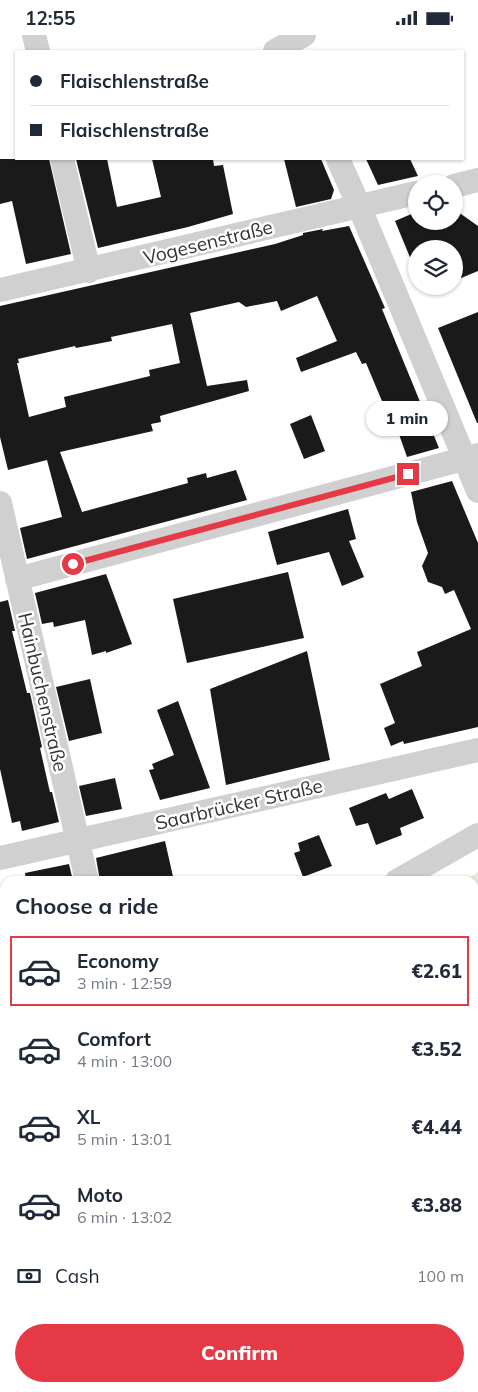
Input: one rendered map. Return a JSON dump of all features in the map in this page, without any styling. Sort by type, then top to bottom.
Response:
[{"type":"street","points":[[34,35],[38,50]]},
{"type":"street","points":[[62,160],[88,271]]},
{"type":"street","points":[[338,160],[471,457],[478,491]]},
{"type":"street","points":[[463,184],[478,181]]},
{"type":"street","name":"Vogesenstraße","points":[[0,290],[88,271],[408,195]]},
{"type":"street","points":[[17,579],[471,457]]},
{"type":"street","name":"Hainbuchenstraße","points":[[0,503],[86,876]]},
{"type":"street","name":"Saarbrücker Straße","points":[[0,858],[478,750]]},
{"type":"street","points":[[406,876],[478,835]]},
{"type":"building","points":[[0,159],[49,160],[71,254],[26,264],[12,201],[0,204]]},
{"type":"building","points":[[76,160],[107,160],[117,207],[161,197],[152,160],[213,160],[214,166],[223,165],[233,214],[188,227],[98,248]]},
{"type":"building","points":[[284,160],[321,160],[334,190],[331,199],[296,207]]},
{"type":"building","points":[[366,160],[410,160],[418,175],[408,175],[408,178],[378,185]]},
{"type":"building","points":[[408,215],[408,230],[463,230],[463,215],[478,226],[478,271],[463,277],[463,240],[408,240],[408,253],[395,221]]},
{"type":"building","points":[[349,226],[385,308],[382,309],[439,448],[407,457],[395,423],[392,425],[366,363],[362,364],[356,352],[301,372],[296,358],[337,341],[317,296],[281,311],[277,301],[246,307],[239,302],[190,313],[207,386],[247,380],[249,391],[160,416],[161,422],[151,424],[153,431],[60,452],[82,512],[188,483],[187,478],[206,473],[207,478],[236,470],[247,500],[27,559],[20,528],[62,517],[47,460],[8,470],[0,437],[0,306],[275,244],[303,235],[303,233],[323,229],[322,231]],"holes":[[[172,324],[180,363],[149,370],[150,376],[64,397],[66,407],[29,417],[17,363],[19,363],[18,359],[75,346],[76,348],[112,341],[111,337]]]},
{"type":"building","points":[[478,312],[478,423],[477,423],[438,328]]},
{"type":"building","points":[[311,415],[325,451],[304,459],[290,424]]},
{"type":"building","points":[[452,481],[478,543],[478,727],[404,744],[403,741],[391,746],[384,728],[395,723],[380,684],[422,666],[417,652],[471,629],[454,590],[445,594],[442,587],[428,582],[422,566],[428,553],[417,522],[411,492]]},
{"type":"building","points":[[348,509],[356,539],[349,541],[364,577],[342,586],[329,552],[277,565],[268,532]]},
{"type":"building","points":[[288,572],[304,638],[187,663],[173,599]]},
{"type":"building","points":[[106,574],[132,644],[106,653],[106,651],[92,655],[85,620],[54,627],[53,622],[42,624],[35,593]]},
{"type":"building","points":[[8,600],[15,631],[12,631],[27,693],[30,693],[42,747],[40,748],[59,822],[22,831],[20,821],[12,823],[0,769],[0,602]]},
{"type":"building","points":[[307,651],[330,760],[226,785],[210,689]]},
{"type":"building","points":[[90,679],[102,733],[69,741],[56,687]]},
{"type":"building","points":[[178,701],[210,788],[160,800],[149,770],[154,769],[152,764],[174,755],[157,710]]},
{"type":"building","points":[[115,778],[122,809],[86,816],[79,786]]},
{"type":"building","points":[[412,789],[424,818],[400,828],[402,835],[376,845],[368,823],[356,826],[349,808],[386,793],[389,799]]},
{"type":"building","points":[[319,835],[332,866],[303,876],[294,853],[300,851],[298,843]]},
{"type":"building","points":[[165,841],[173,876],[99,876],[96,858]]},
{"type":"building","points":[[69,864],[72,876],[25,876],[25,873]]},
{"type":"route","points":[[73,564],[408,474]]}]
